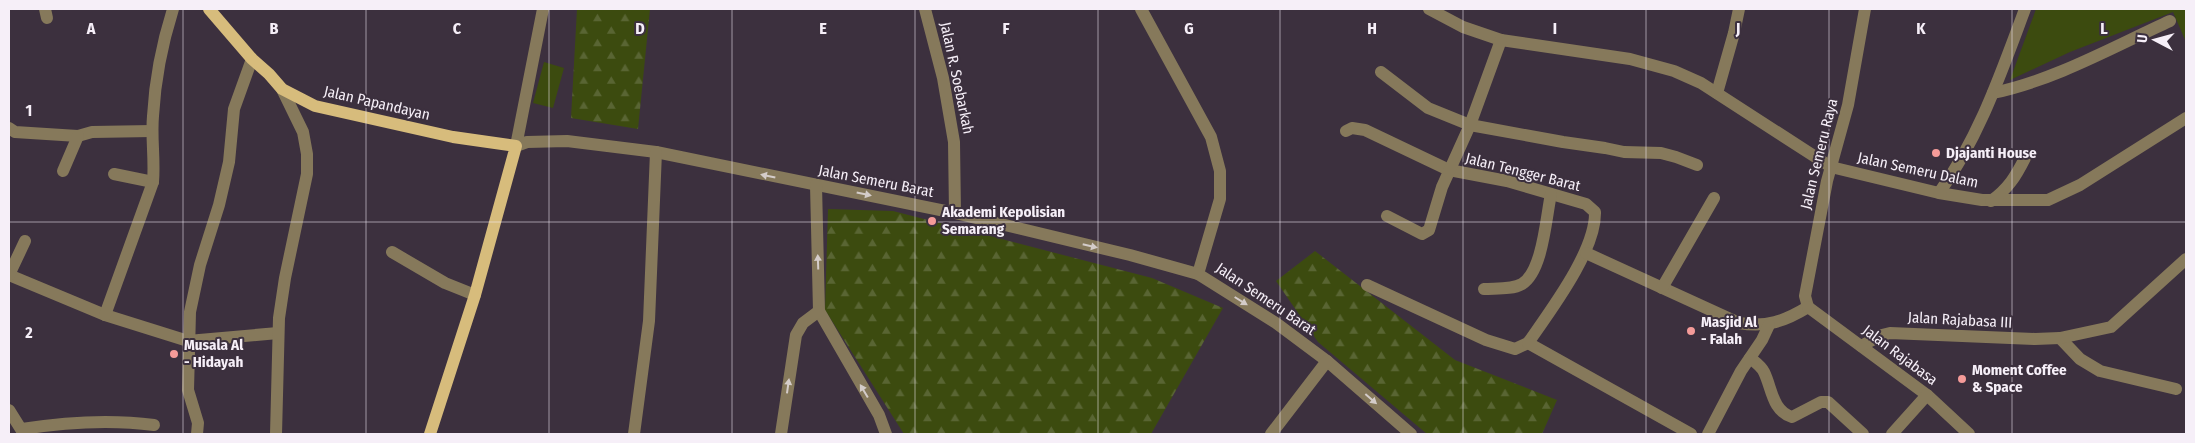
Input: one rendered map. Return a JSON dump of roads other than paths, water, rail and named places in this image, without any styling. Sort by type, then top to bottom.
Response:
[{"type":"main road","name":"Jalan Papandayan","points":[[209,9],[252,59],[270,74],[282,89],[315,106],[453,137],[516,146]]},
{"type":"main road","points":[[430,434],[475,295],[516,146]]},
{"type":"street","points":[[105,316],[153,182],[155,163],[152,131],[162,42],[173,9]]},
{"type":"street","points":[[516,146],[543,9]]},
{"type":"street","name":"Jalan R. Soebarkah","points":[[925,9],[943,78],[954,142],[954,213]]},
{"type":"street","points":[[1141,9],[1211,137],[1220,172],[1220,199],[1198,274]]},
{"type":"street","name":"Jalan Semeru Dalam","points":[[1429,9],[1464,27],[1501,40],[1630,60],[1674,71],[1701,83],[1830,167],[1939,194],[1991,201],[2048,200],[2080,185],[2186,118]]},
{"type":"street","points":[[1717,93],[1739,9]]},
{"type":"street","name":"Jalan Semeru Raya","points":[[1808,307],[1805,296],[1830,167],[1848,105],[1865,9]]},
{"type":"street","points":[[1939,194],[1968,147],[1993,93],[2025,9]]},
{"type":"street","points":[[1993,93],[2015,88],[2079,63],[2170,21]]},
{"type":"street","name":"Jalan Tengger Barat","points":[[1501,40],[1470,125],[1449,170],[1507,182],[1586,204],[1595,212],[1595,222],[1586,252],[1528,343]]},
{"type":"street","points":[[197,434],[198,423],[188,390],[190,312],[200,265],[219,204],[229,162],[234,109],[252,59]]},
{"type":"street","points":[[1381,72],[1428,108],[1470,125],[1624,152],[1661,153],[1676,156],[1697,165]]},
{"type":"street","points":[[276,434],[278,333],[285,278],[307,174],[307,154],[303,132],[282,89]]},
{"type":"street","points":[[9,128],[15,132],[78,136],[92,132],[152,131]]},
{"type":"street","points":[[1346,131],[1352,128],[1365,130],[1449,170],[1428,230],[1425,233],[1422,234],[1387,216]]},
{"type":"street","points":[[63,171],[78,136]]},
{"type":"street","name":"Jalan Semeru Barat","points":[[516,146],[527,142],[567,141],[656,152],[954,213],[1130,255],[1198,274],[1276,323],[1327,361],[1411,434]]},
{"type":"street","points":[[634,434],[649,321],[656,152]]},
{"type":"street","points":[[1991,201],[2004,192],[2016,176],[2025,158]]},
{"type":"street","points":[[114,174],[153,182]]},
{"type":"street","points":[[816,185],[819,311],[879,415],[886,434]]},
{"type":"street","points":[[1484,289],[1514,287],[1521,285],[1530,277],[1538,259],[1551,194]]},
{"type":"street","points":[[1662,288],[1714,198]]},
{"type":"street","points":[[25,241],[9,275],[105,316],[188,341],[278,333]]},
{"type":"street","points":[[392,252],[445,282],[475,295]]},
{"type":"street","points":[[1586,252],[1739,324],[1751,326],[1768,325],[1789,319],[1808,307]]},
{"type":"street","name":"Jalan Rajabasa III","points":[[1861,346],[1890,333],[2035,339],[2060,338],[2110,327],[2186,259]]},
{"type":"street","points":[[1367,285],[1486,340],[1515,349],[1528,343],[1630,402],[1691,434]]},
{"type":"street","name":"Jalan Rajabasa","points":[[1808,307],[1927,394],[1969,434]]},
{"type":"street","points":[[781,434],[796,335],[802,323],[819,311]]},
{"type":"street","points":[[1708,434],[1768,325]]},
{"type":"street","points":[[2060,338],[2080,359],[2100,371],[2176,389]]},
{"type":"street","points":[[1750,358],[1764,371],[1778,407],[1785,415],[1792,418],[1821,402],[1828,402],[1863,434]]},
{"type":"street","points":[[1271,434],[1327,361]]},
{"type":"street","points":[[1892,434],[1927,394]]},
{"type":"street","points":[[9,410],[23,432],[89,422],[116,421],[154,425]]},
{"type":"place","name":"Djajanti House","points":[[1936,153]]},
{"type":"place","name":"Akademi Kepolisian Semarang","points":[[932,221]]},
{"type":"place","name":"Masjid Al - Falah","points":[[1691,331]]},
{"type":"place","name":"Musala Al - Hidayah","points":[[174,354]]},
{"type":"place","name":"Moment Coffee & Space","points":[[1962,379]]}]
